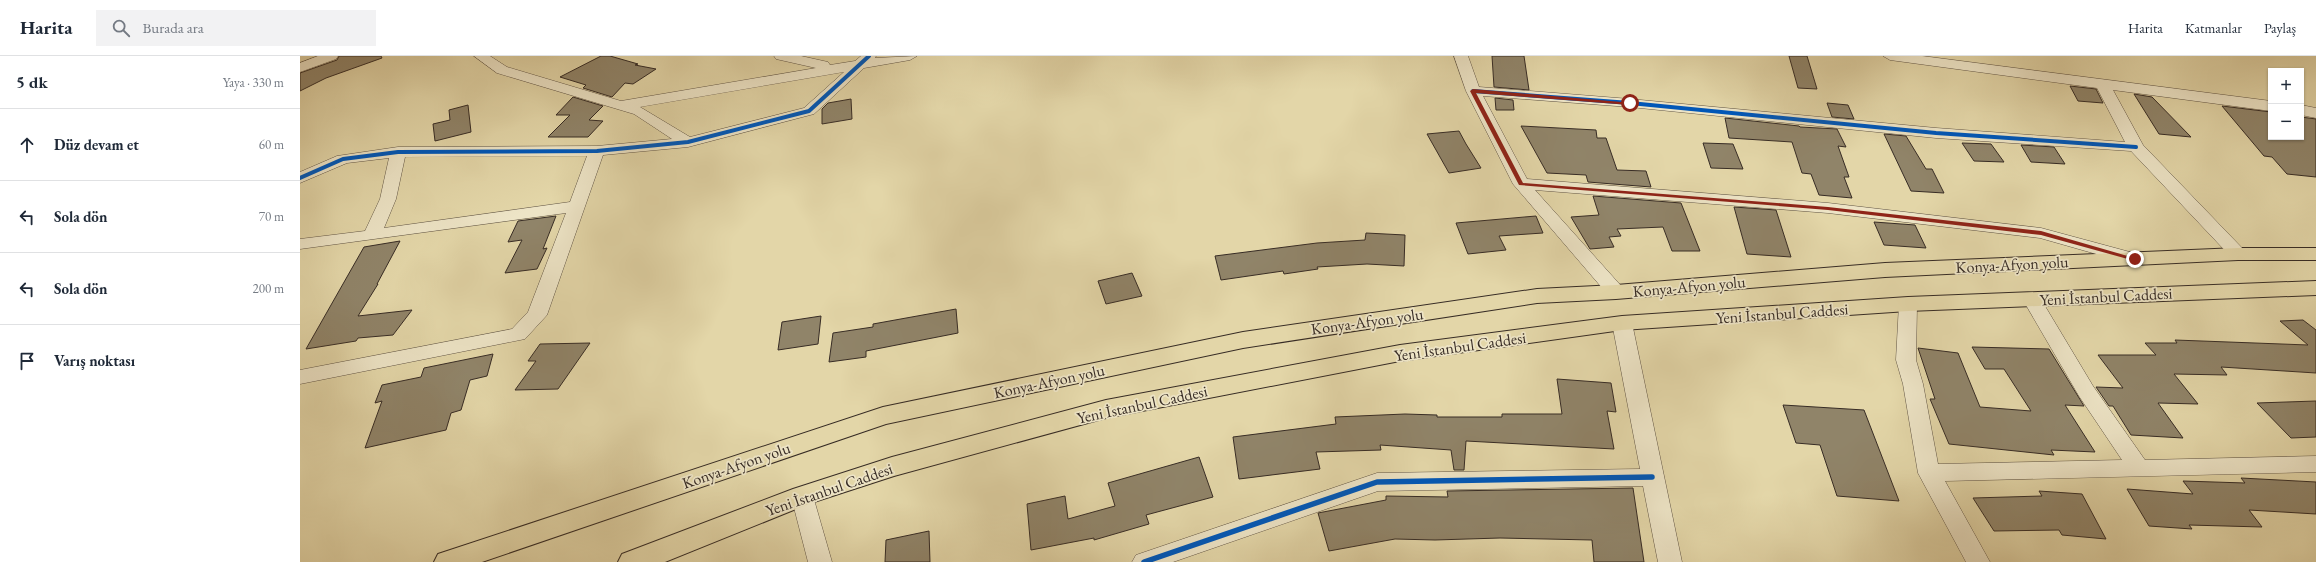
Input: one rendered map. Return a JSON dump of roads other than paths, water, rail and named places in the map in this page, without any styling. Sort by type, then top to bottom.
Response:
[{"type":"highway","name":"Konya-Afyon yolu","points":[[448,562],[883,416],[1243,340],[1537,296],[1616,292],[1885,270],[2238,254],[2316,254]]},
{"type":"highway","name":"Yeni İstanbul Caddesi","points":[[632,562],[674,547],[802,496],[892,467],[1106,409],[1400,353],[1622,323],[1908,304],[2316,288]]},
{"type":"street","points":[[300,68],[331,56]]},
{"type":"street","points":[[481,56],[502,70],[616,106],[639,111],[688,142]]},
{"type":"street","points":[[781,56],[835,67]]},
{"type":"street","points":[[616,106],[835,67],[865,60],[910,56]]},
{"type":"street","points":[[1461,56],[1473,91],[1521,184],[1616,292]]},
{"type":"street","points":[[1890,56],[2268,106]]},
{"type":"street","points":[[300,178],[343,160],[398,152],[596,151],[688,142],[810,111],[865,60]]},
{"type":"street","points":[[2102,83],[2136,147],[2238,254]]},
{"type":"street","points":[[1473,91],[1638,104],[1936,133],[2136,147]]},
{"type":"street","points":[[2304,110],[2316,112]]},
{"type":"street","points":[[300,377],[518,334],[536,314],[596,151]]},
{"type":"street","points":[[372,235],[388,199],[398,152]]},
{"type":"street","points":[[1521,184],[1828,208],[2041,233],[2135,259]]},
{"type":"street","points":[[300,244],[576,206]]},
{"type":"street","points":[[2032,300],[2086,391],[2139,468]]},
{"type":"street","points":[[1908,304],[1906,360],[1913,384],[1929,473],[1978,562]]},
{"type":"street","points":[[1622,323],[1670,562]]},
{"type":"street","points":[[1929,473],[2316,464]]},
{"type":"street","points":[[1144,562],[1377,482],[1652,477]]},
{"type":"street","points":[[802,496],[820,562]]}]
